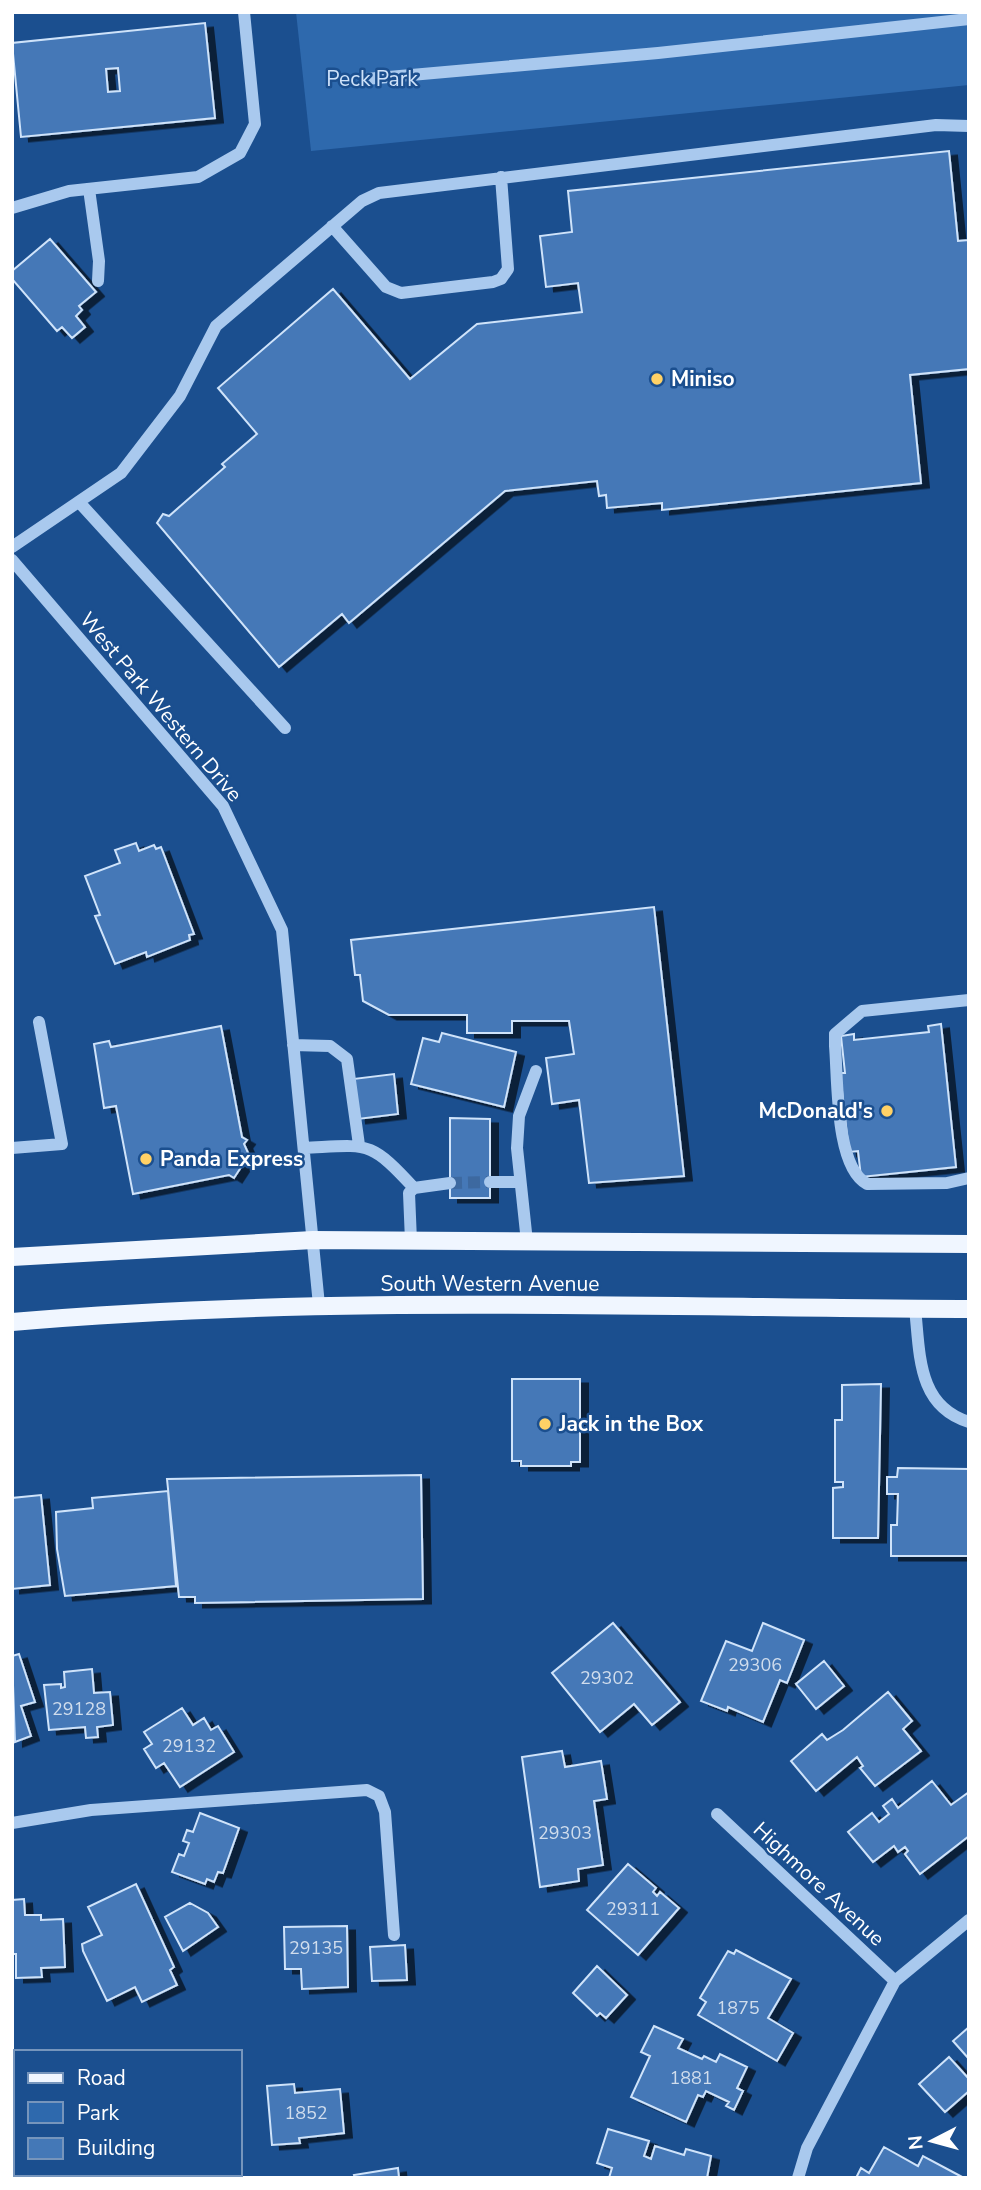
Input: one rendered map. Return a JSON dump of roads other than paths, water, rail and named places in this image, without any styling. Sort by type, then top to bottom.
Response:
[{"type":"main road","name":"South Western Avenue","points":[[12,1257],[313,1240],[969,1244]]},
{"type":"main road","name":"South Western Avenue","points":[[12,1322],[97,1315],[318,1305],[969,1308]]},
{"type":"street","points":[[12,208],[69,191],[198,177],[240,153],[255,124],[244,12]]},
{"type":"street","points":[[366,79],[659,53],[969,19]]},
{"type":"street","points":[[12,548],[121,473],[180,396],[216,326],[362,201],[379,193],[936,125],[969,126]]},
{"type":"street","points":[[332,226],[386,287],[401,293],[493,282],[501,279],[508,269],[501,177]]},
{"type":"street","points":[[89,189],[99,261],[98,281]]},
{"type":"street","points":[[79,502],[285,728]]},
{"type":"street","name":"West Park Western Drive","points":[[12,560],[223,806],[282,930],[318,1305]]},
{"type":"street","points":[[969,1000],[862,1011],[835,1034],[845,1154],[858,1179],[867,1184],[947,1182],[969,1178]]},
{"type":"street","points":[[12,1148],[62,1144],[39,1023]]},
{"type":"street","points":[[293,1045],[330,1046],[347,1059],[359,1145]]},
{"type":"street","points":[[527,1242],[517,1149],[519,1116],[536,1072]]},
{"type":"street","points":[[304,1148],[359,1145],[383,1155],[414,1188]]},
{"type":"street","points":[[411,1241],[409,1193],[414,1188],[450,1182]]},
{"type":"street","points":[[490,1182],[520,1182]]},
{"type":"street","points":[[915,1308],[922,1366],[930,1393],[942,1410],[969,1422]]},
{"type":"street","points":[[12,1823],[91,1810],[367,1790],[379,1796],[385,1812],[394,1935]]},
{"type":"street","name":"Highmore Avenue","points":[[718,1814],[895,1981]]},
{"type":"street","points":[[798,2178],[807,2148],[895,1981],[969,1920]]},
{"type":"tunnel","points":[[450,1183],[490,1182]]},
{"type":"place","name":"Miniso","points":[[657,379]]},
{"type":"place","name":"McDonald's","points":[[887,1111]]},
{"type":"place","name":"Panda Express","points":[[146,1159]]},
{"type":"place","name":"Jack in the Box","points":[[545,1424]]},
{"type":"park label","name":"Peck Park","points":[[372,79]]}]
